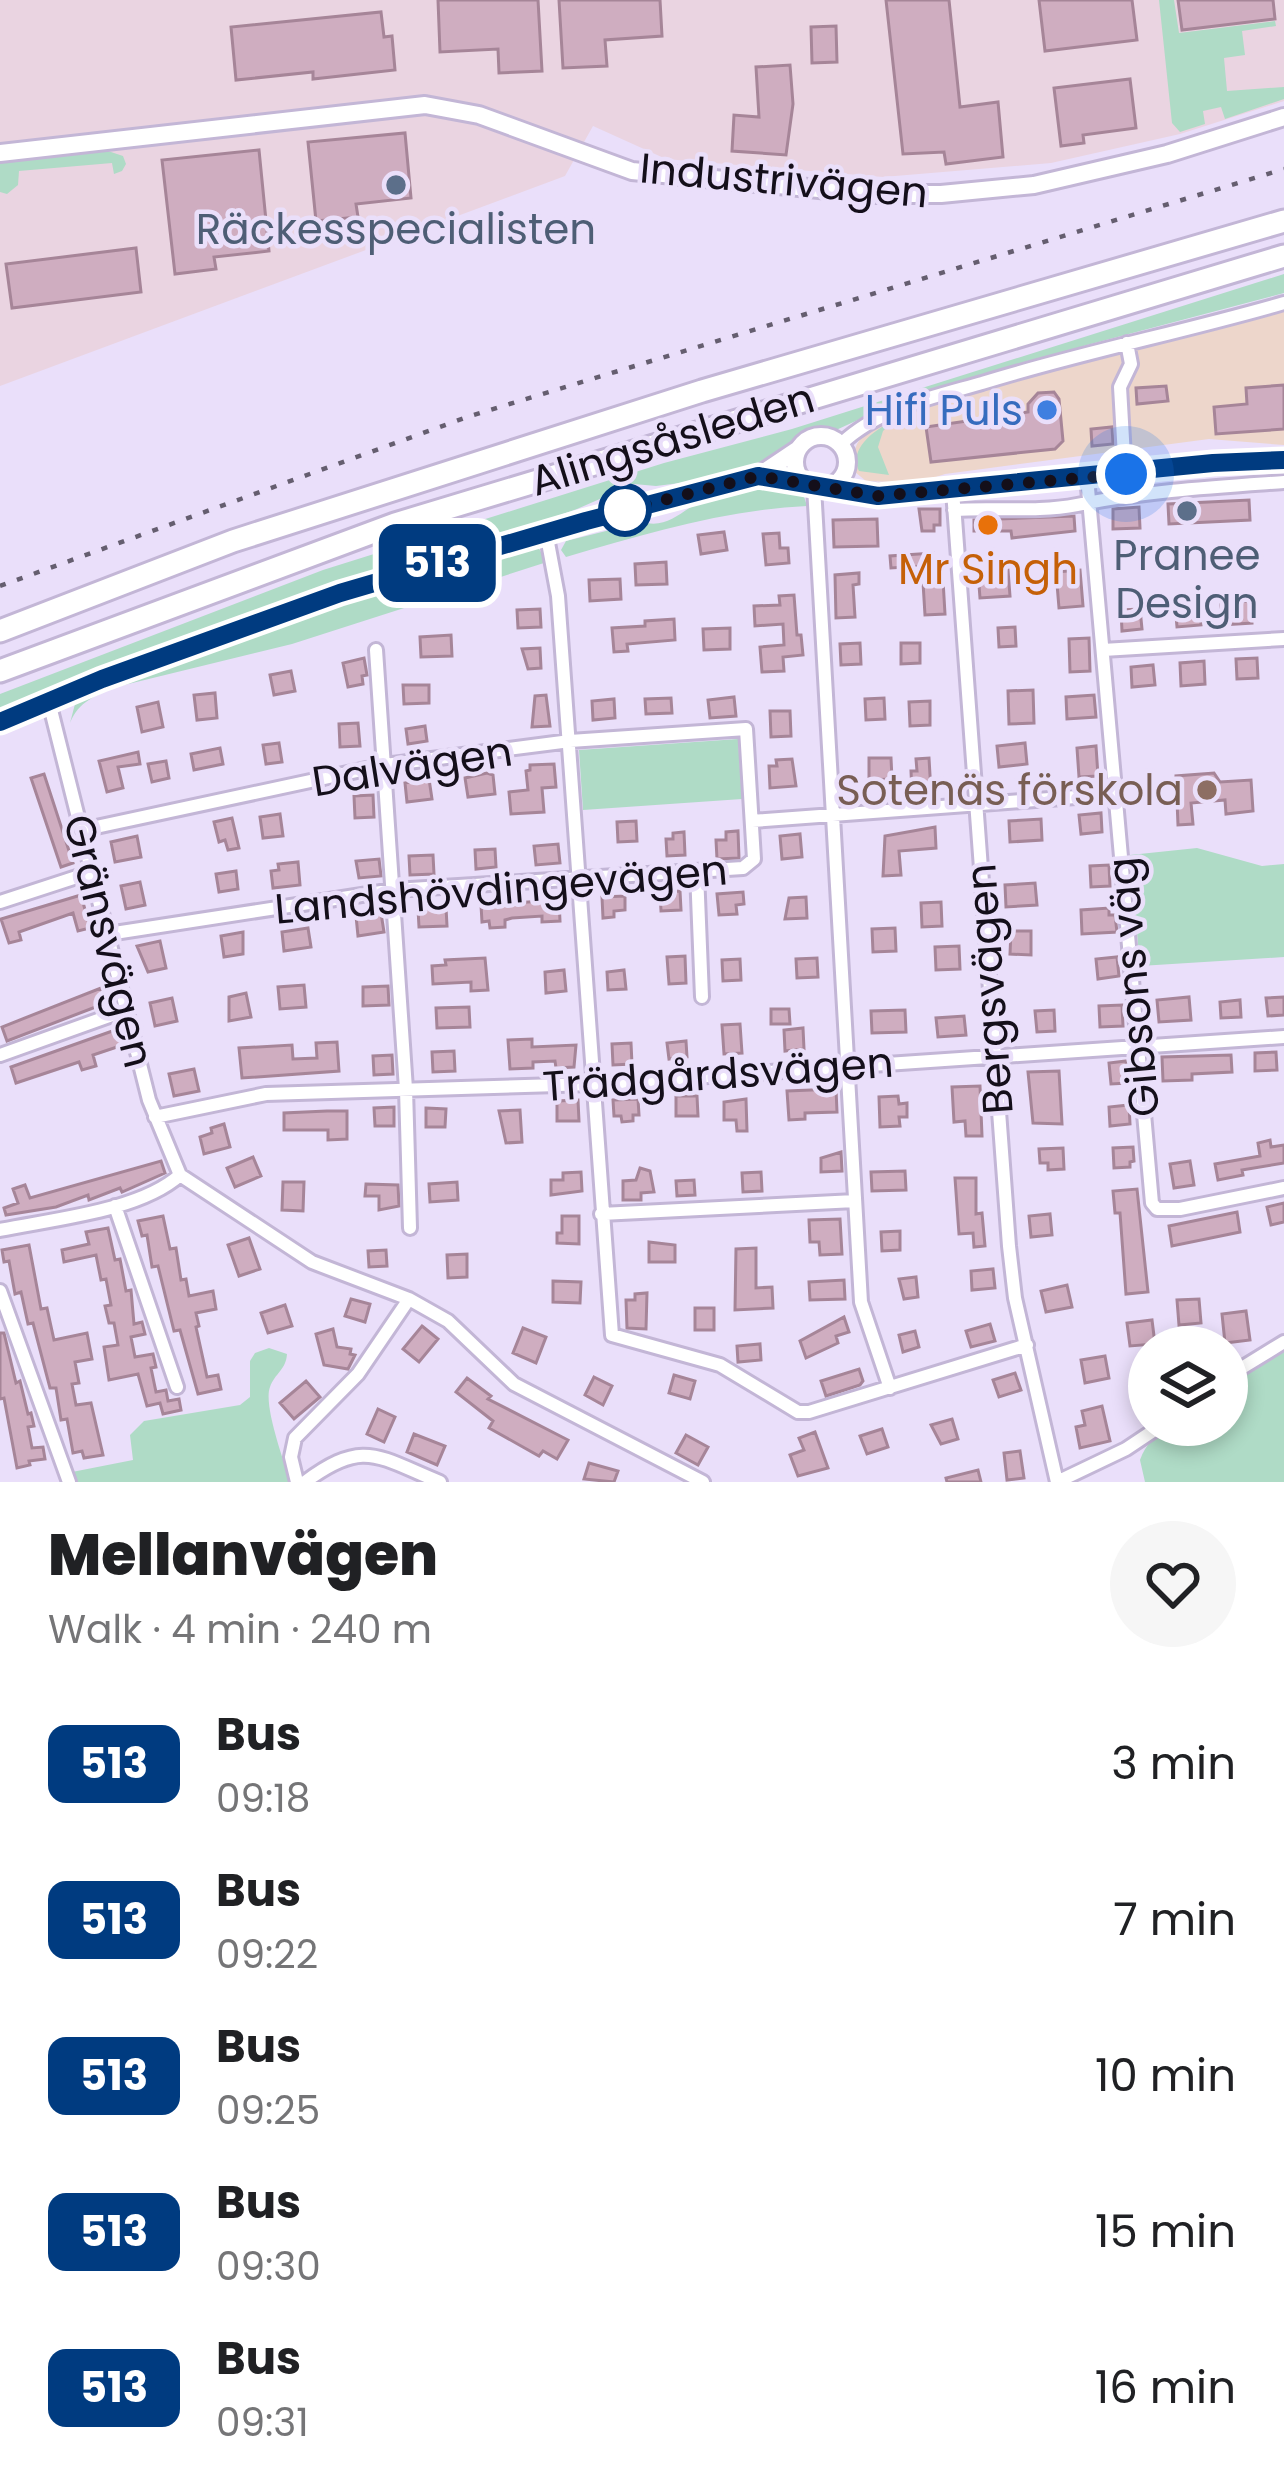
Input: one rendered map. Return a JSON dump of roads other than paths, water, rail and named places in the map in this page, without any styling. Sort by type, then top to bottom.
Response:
[{"type":"highway","points":[[0,631],[233,542],[657,406],[1284,221]]},
{"type":"highway","name":"Alingsåsleden","points":[[0,670],[394,524],[1284,256]]},
{"type":"street","name":"Industrivägen","points":[[0,153],[424,105],[479,115],[632,171],[858,194],[941,194],[1034,185],[1172,152],[1284,117]]},
{"type":"street","points":[[841,444],[873,421],[906,406],[1284,303]]},
{"type":"street","points":[[1126,474],[1120,387],[1131,364],[1127,343]]},
{"type":"street","points":[[0,722],[102,679],[301,607],[546,532],[758,476],[817,436],[841,444],[859,480],[888,494]]},
{"type":"street","points":[[797,450],[795,467],[814,485],[862,1302],[890,1388]]},
{"type":"street","points":[[953,500],[1087,477],[1284,460]]},
{"type":"street","points":[[814,485],[838,481],[847,463]]},
{"type":"street","points":[[758,476],[1023,509],[1162,490],[1284,482]]},
{"type":"street","name":"Gibsons väg","points":[[1087,477],[1150,1194],[1156,1209],[1180,1209],[1284,1188]]},
{"type":"street","name":"Bergsvägen","points":[[953,500],[1011,1263],[1057,1482]]},
{"type":"street","points":[[546,532],[558,596],[570,741],[612,1335],[720,1365],[798,1412],[1027,1345]]},
{"type":"street","points":[[1103,650],[1284,639]]},
{"type":"street","points":[[376,650],[406,1089],[410,1228]]},
{"type":"street","name":"Gränsvägen","points":[[48,703],[154,1117],[180,1175]]},
{"type":"street","name":"Dalvägen","points":[[82,830],[385,766],[570,741],[746,729],[752,821]]},
{"type":"street","points":[[752,821],[1116,794]]},
{"type":"street","name":"Landshövdingevägen","points":[[108,934],[394,890],[752,865],[752,821]]},
{"type":"street","points":[[0,902],[92,872]]},
{"type":"street","points":[[697,872],[702,997]]},
{"type":"street","points":[[0,1055],[126,1010]]},
{"type":"street","name":"Trädgårdsvägen","points":[[154,1117],[266,1094],[592,1084],[1284,1037]]},
{"type":"street","points":[[0,1230],[115,1205],[169,1186],[180,1175],[312,1262],[409,1299],[448,1321],[514,1384],[703,1482]]},
{"type":"street","points":[[601,1214],[855,1201]]},
{"type":"street","points":[[115,1205],[177,1387]]},
{"type":"street","points":[[0,1291],[69,1482]]},
{"type":"street","points":[[409,1299],[373,1355],[295,1438],[291,1457],[301,1482],[331,1463],[362,1453],[440,1482]]},
{"type":"street","points":[[1248,1364],[1284,1342]]},
{"type":"street","points":[[1057,1482],[1130,1446]]},
{"type":"railway","points":[[0,586],[470,416],[1284,169]]},
{"type":"place","name":"Räckesspecialisten","points":[[396,185]]},
{"type":"place","name":"Hifi Puls","points":[[1047,410]]},
{"type":"place","name":"Pranee Design","points":[[1187,511]]},
{"type":"place","name":"Mr Singh","points":[[988,525]]},
{"type":"place","name":"Sotenäs förskola","points":[[1207,790]]}]
